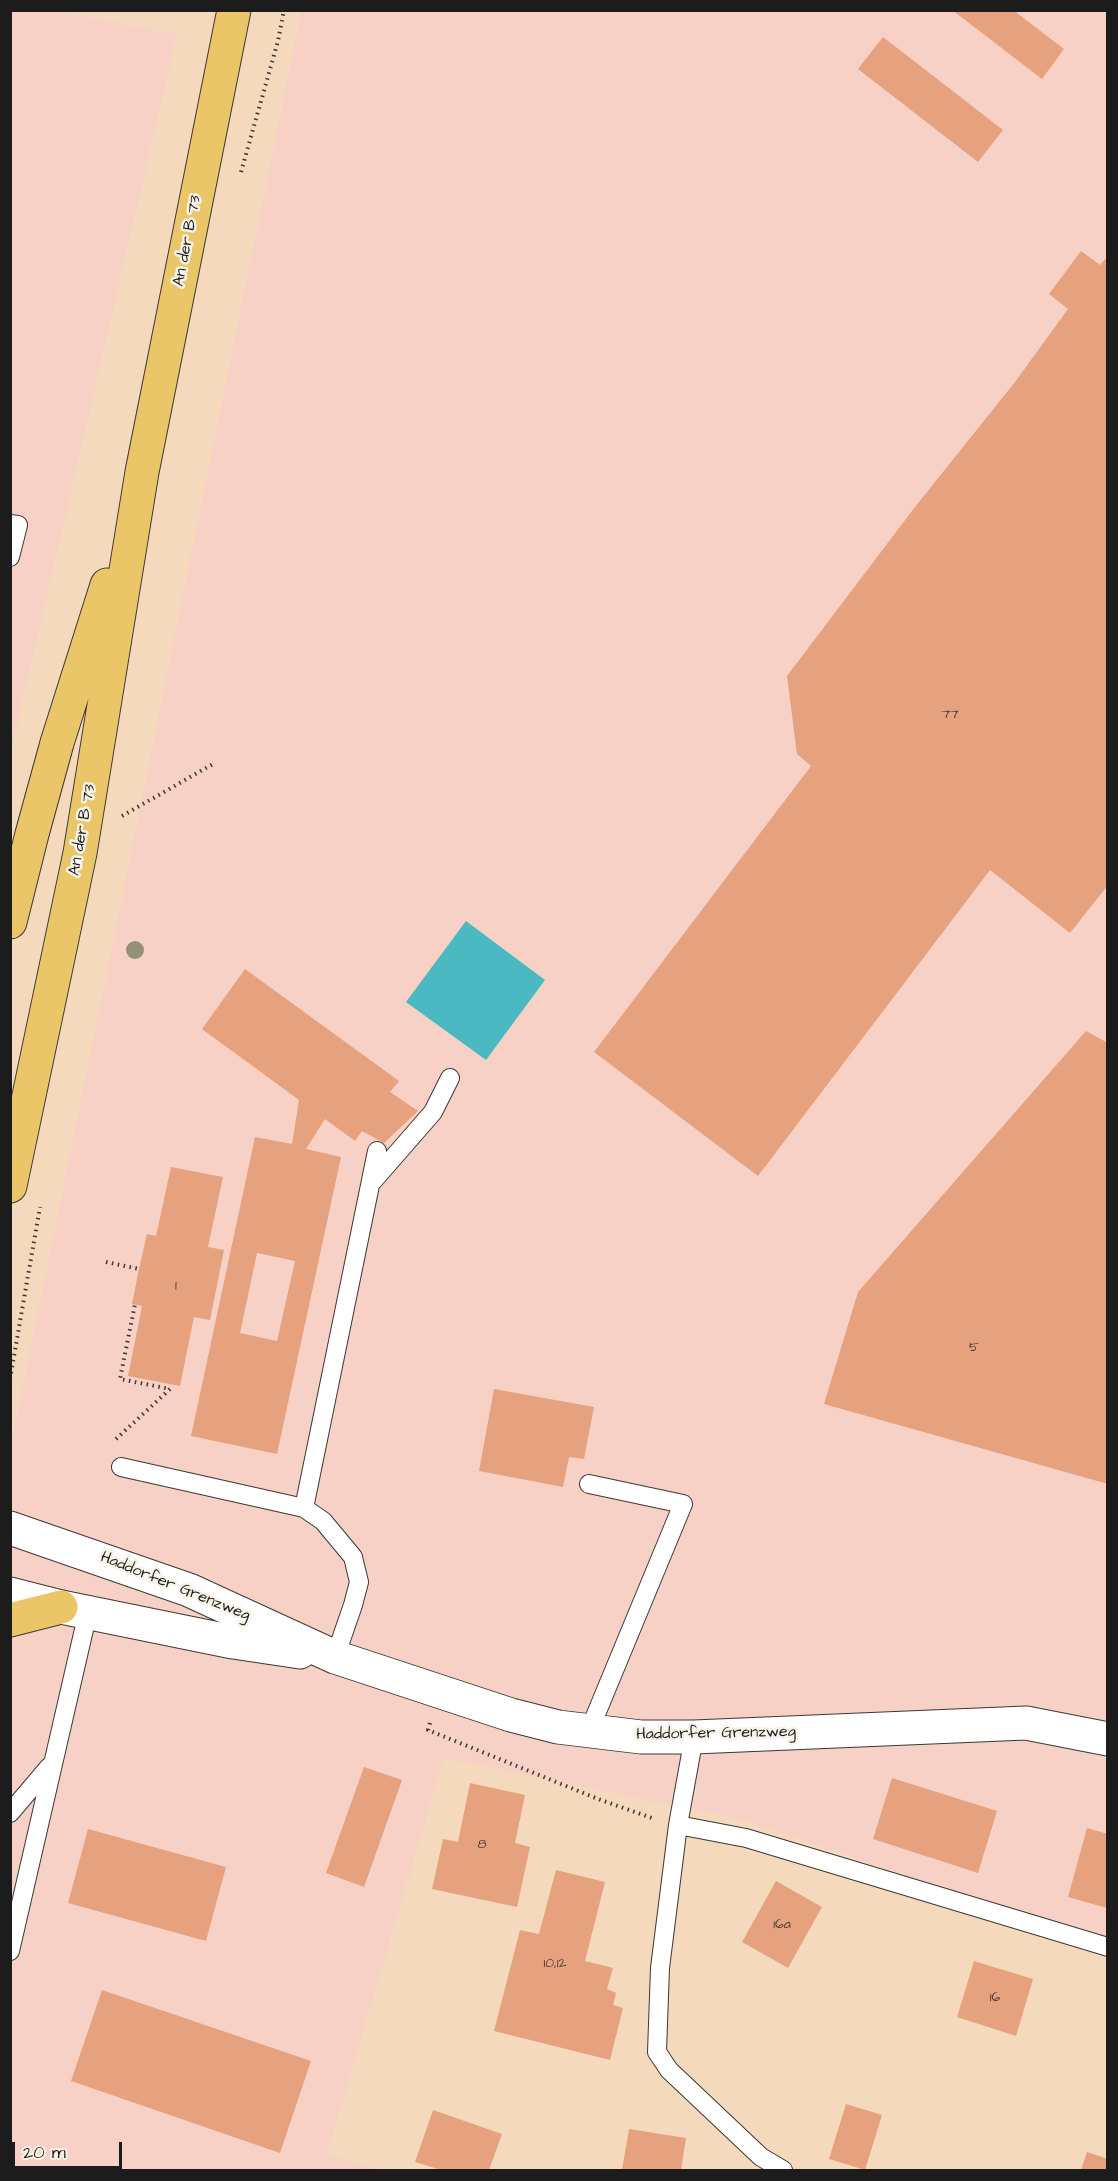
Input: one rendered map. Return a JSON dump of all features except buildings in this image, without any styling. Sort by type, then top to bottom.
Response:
[{"type":"main road","name":"An der B 73","points":[[10,1186],[80,852],[142,472],[234,10]]},
{"type":"main road","name":"An der B 73","points":[[10,922],[57,743],[142,472]]},
{"type":"main road","points":[[10,1620],[74,1610]]},
{"type":"street","name":"Haddorfer Grenzweg","points":[[10,1528],[189,1590],[335,1657],[558,1727],[641,1737],[694,1737],[1026,1723],[1107,1739]]},
{"type":"street","name":"Haddorfer Grenzweg","points":[[10,1594],[74,1610],[233,1642],[335,1657]]},
{"type":"lane","points":[[10,524],[18,525],[10,557]]},
{"type":"lane","points":[[371,1183],[433,1112],[450,1078]]},
{"type":"lane","points":[[304,1508],[377,1151]]},
{"type":"lane","points":[[122,1467],[304,1508],[323,1521],[353,1557],[359,1582],[335,1657]]},
{"type":"lane","points":[[589,1484],[683,1504],[589,1731]]},
{"type":"lane","points":[[10,1951],[52,1763],[74,1610]]},
{"type":"lane","points":[[694,1737],[678,1825],[660,1968],[657,2052],[669,2070],[761,2157],[783,2170]]},
{"type":"lane","points":[[10,1813],[52,1763]]},
{"type":"lane","points":[[678,1825],[746,1838],[1107,1947]]},
{"type":"path","points":[[119,818],[213,765]]},
{"type":"path","points":[[106,1262],[140,1269]]},
{"type":"path","points":[[109,1445],[170,1389],[120,1379],[135,1304]]},
{"type":"path","points":[[428,1730],[639,1815],[678,1825]]},
{"type":"shaded area","points":[[11,11],[54,11],[177,34],[11,751]]},
{"type":"shaded area","points":[[301,11],[1107,11],[1107,1944],[742,1820],[444,1758],[327,2154],[377,2170],[11,2170],[11,1446]]},
{"type":"water","points":[[466,921],[545,980],[486,1060],[406,1002]]}]
